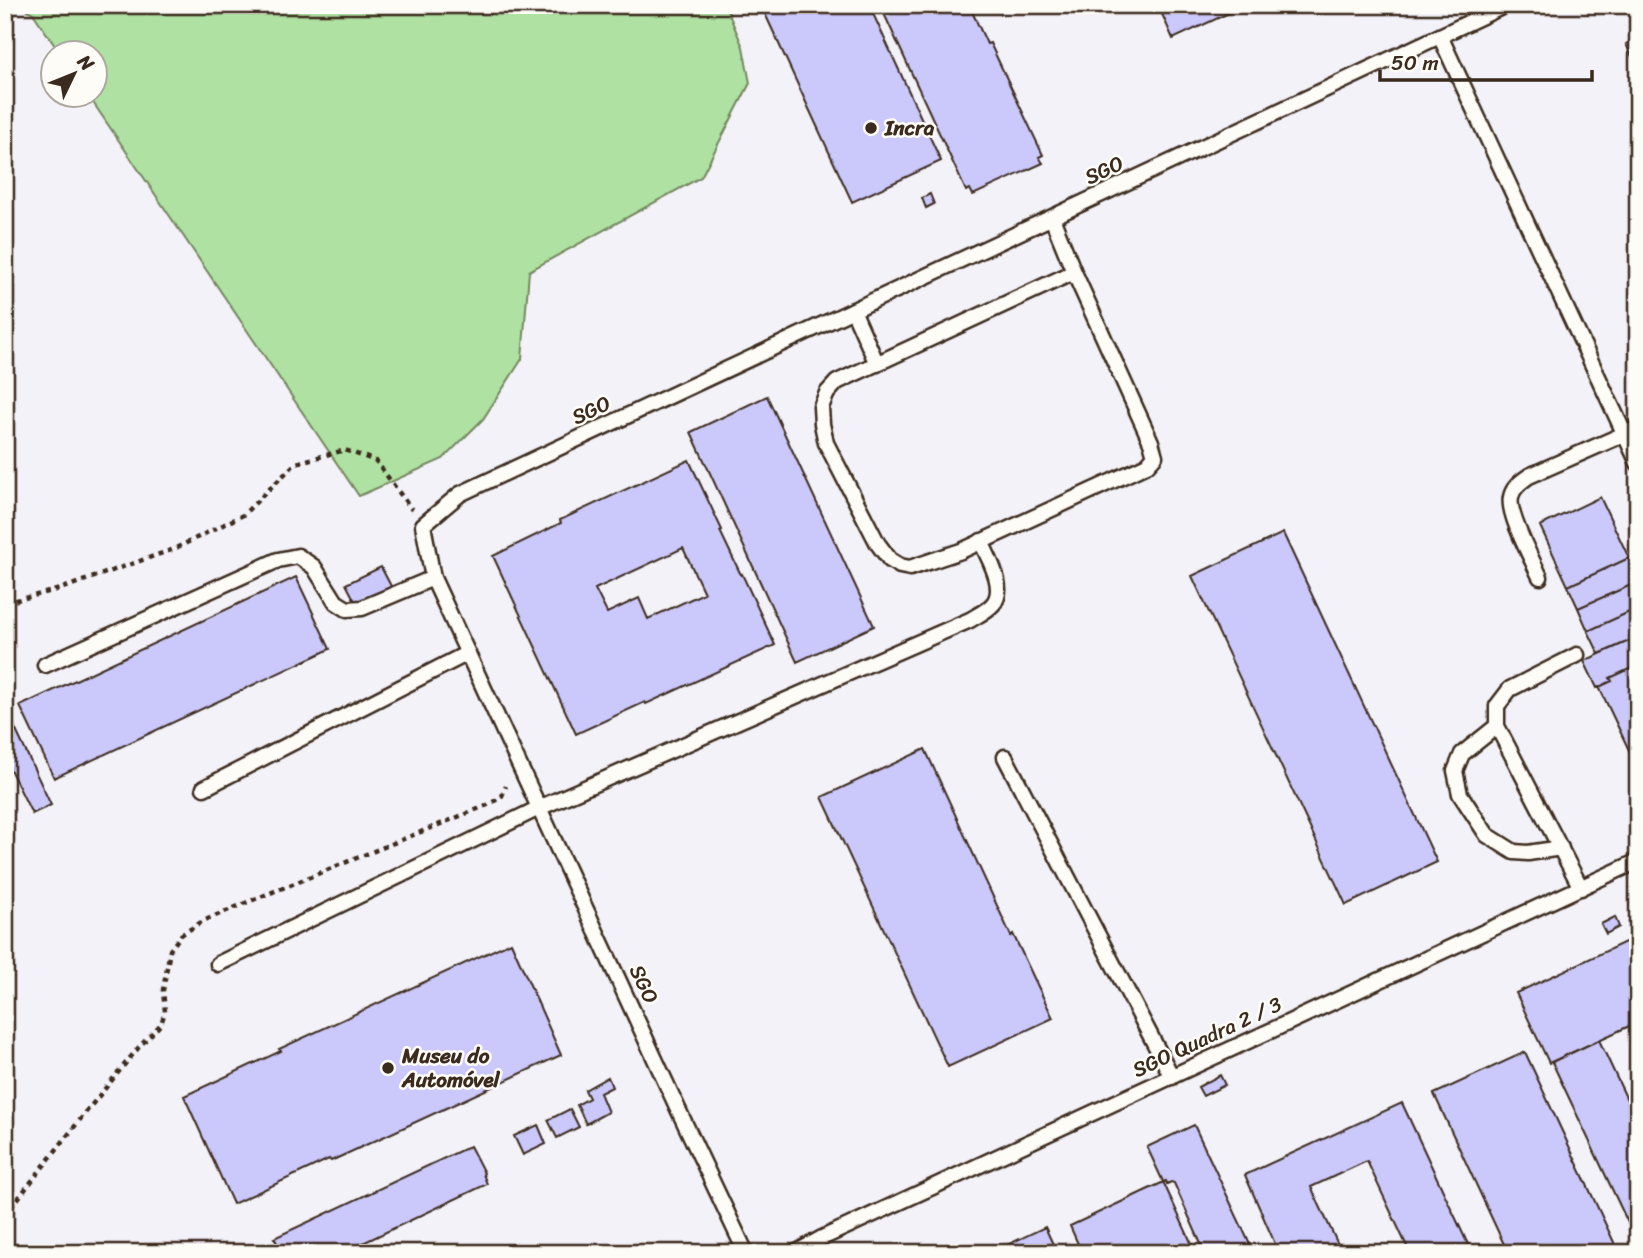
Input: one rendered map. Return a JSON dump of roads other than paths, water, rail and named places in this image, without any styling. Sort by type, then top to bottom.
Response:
[{"type":"lane","name":"SGO","points":[[747,1253],[433,578],[423,525],[460,494],[1506,5]]},
{"type":"lane","points":[[1440,36],[1631,430],[1638,463]]},
{"type":"lane","points":[[1052,218],[1152,442],[1155,456],[1147,466],[961,551],[910,568],[890,560],[878,544],[826,443],[821,407],[827,393],[837,382],[1074,272]]},
{"type":"lane","points":[[853,310],[877,364]]},
{"type":"lane","points":[[1540,577],[1511,510],[1511,495],[1516,486],[1529,476],[1631,430]]},
{"type":"lane","points":[[218,964],[539,808],[984,612],[999,594],[999,584],[981,541]]},
{"type":"lane","points":[[45,665],[278,560],[298,556],[306,561],[314,567],[336,602],[347,609],[362,608],[433,578]]},
{"type":"lane","points":[[204,789],[468,653]]},
{"type":"lane","points":[[1577,655],[1510,690],[1497,706],[1497,726],[1581,888]]},
{"type":"lane","points":[[1497,726],[1462,754],[1455,771],[1460,794],[1487,835],[1514,852],[1528,853],[1561,848]]},
{"type":"lane","points":[[1005,757],[1172,1077]]},
{"type":"lane","name":"SGO Quadra 2 / 3","points":[[795,1253],[822,1238],[1638,861]]},
{"type":"place","name":"Incra","points":[[871,128]]},
{"type":"place","name":"Museu do Automóvel","points":[[388,1068]]}]
